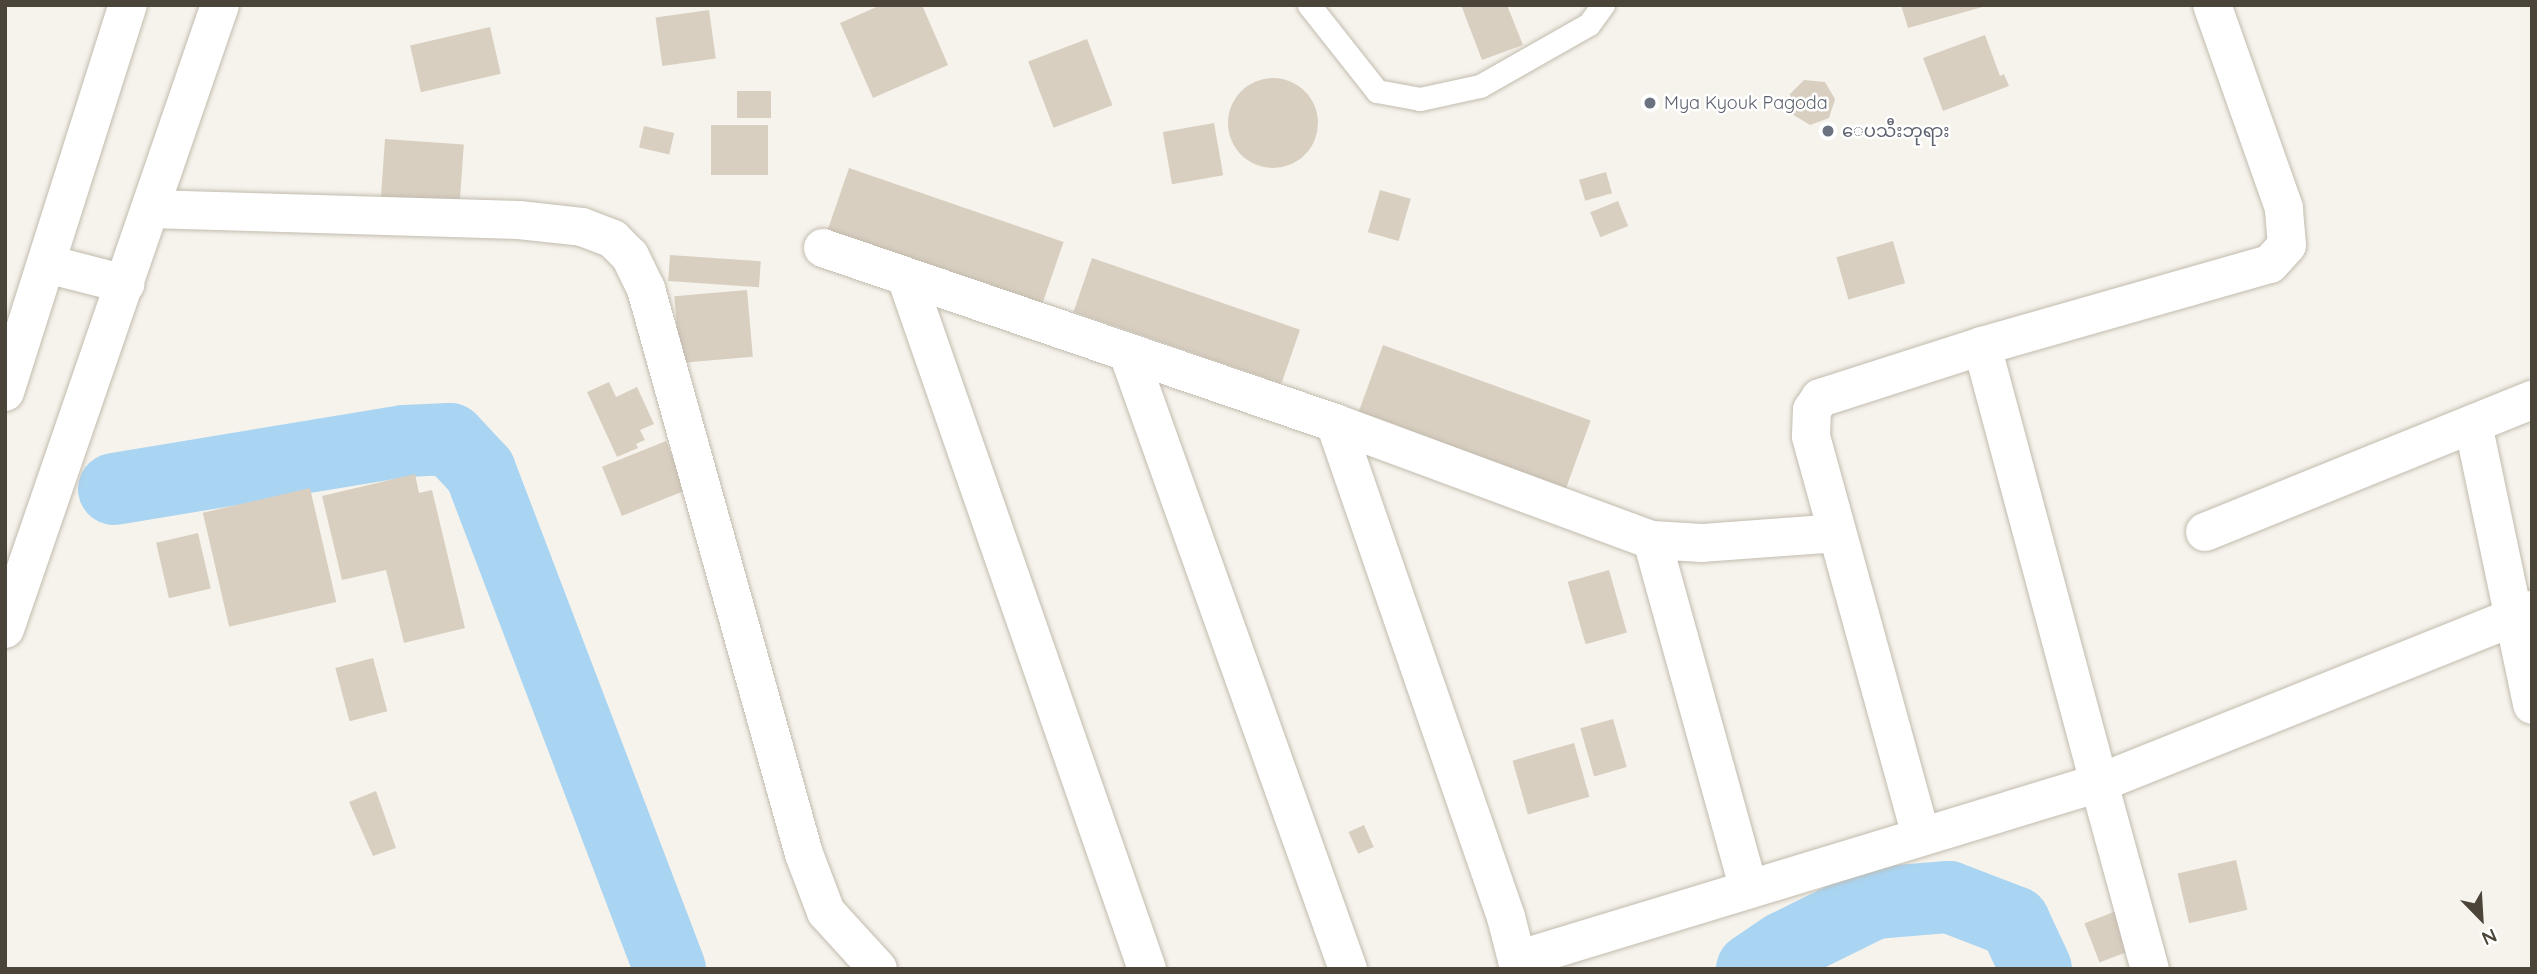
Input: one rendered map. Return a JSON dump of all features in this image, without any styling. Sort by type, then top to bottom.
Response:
[{"type":"street","points":[[5,392],[55,266],[128,5]]},
{"type":"street","points":[[5,629],[116,281],[150,209],[220,5]]},
{"type":"street","points":[[1921,836],[1811,436],[1812,410],[1820,398],[1982,346],[2270,264],[2287,245],[2284,208],[2211,5]]},
{"type":"street","points":[[150,209],[519,220],[582,227],[613,239],[630,256],[646,289],[804,854],[826,912],[878,969]]},
{"type":"street","points":[[823,248],[1335,423],[1652,540],[1702,543],[1837,533]]},
{"type":"street","points":[[55,266],[116,281]]},
{"type":"street","points":[[906,277],[1147,969]]},
{"type":"street","points":[[1982,346],[2150,969]]},
{"type":"street","points":[[1128,353],[1348,969]]},
{"type":"street","points":[[2205,532],[2532,400]]},
{"type":"street","points":[[1335,423],[1506,916],[1504,964],[2099,783],[2522,614]]},
{"type":"street","points":[[2473,424],[2522,614],[2532,705]]},
{"type":"street","points":[[1652,540],[1749,889]]},
{"type":"lane","points":[[1309,5],[1377,91],[1420,99],[1480,86],[1589,24],[1603,5]]},
{"type":"building","points":[[881,5],[922,5],[948,65],[873,98],[840,23]]},
{"type":"building","points":[[1461,5],[1507,5],[1523,45],[1482,60]]},
{"type":"building","points":[[1901,5],[1986,5],[1986,6],[1908,28]]},
{"type":"building","points":[[709,10],[716,59],[662,66],[656,18]]},
{"type":"building","points":[[490,27],[501,74],[421,92],[410,45]]},
{"type":"building","points":[[1985,35],[2000,76],[2004,74],[2009,86],[1943,111],[1923,58]]},
{"type":"building","points":[[1087,39],[1112,105],[1054,128],[1028,62]]},
{"type":"building","points":[[1273,78],[1298,86],[1310,98],[1318,123],[1310,148],[1298,160],[1273,168],[1248,160],[1236,148],[1228,123],[1236,98],[1248,86]]},
{"type":"building","points":[[1804,80],[1825,82],[1835,99],[1829,118],[1810,125],[1792,114],[1790,94]]},
{"type":"building","points":[[737,91],[771,91],[771,118],[737,118]]},
{"type":"building","points":[[1214,123],[1223,175],[1172,184],[1163,132]]},
{"type":"building","points":[[711,125],[768,125],[768,175],[711,175]]},
{"type":"building","points":[[644,126],[674,133],[669,154],[639,147]]},
{"type":"building","points":[[385,139],[464,145],[459,208],[381,203]]},
{"type":"building","points":[[849,168],[1064,242],[1041,306],[827,232]]},
{"type":"building","points":[[1606,172],[1612,193],[1585,201],[1579,180]]},
{"type":"building","points":[[1380,190],[1411,199],[1399,241],[1368,232]]},
{"type":"building","points":[[1618,201],[1628,226],[1600,237],[1590,212]]},
{"type":"building","points":[[1893,241],[1905,283],[1848,300],[1836,257]]},
{"type":"building","points":[[670,255],[761,261],[759,287],[668,281]]},
{"type":"building","points":[[1092,258],[1300,330],[1281,384],[1073,312]]},
{"type":"building","points":[[747,290],[753,357],[680,363],[674,296]]},
{"type":"building","points":[[1383,345],[1591,421],[1564,495],[1356,419]]},
{"type":"building","points":[[609,382],[616,397],[637,387],[654,424],[640,430],[645,440],[636,444],[638,448],[617,457],[587,392]]},
{"type":"building","points":[[666,441],[686,490],[622,516],[602,467]]},
{"type":"building","points":[[415,474],[419,493],[432,490],[465,628],[404,643],[386,570],[342,580],[322,496]]},
{"type":"building","points":[[310,488],[336,602],[229,627],[203,513]]},
{"type":"building","points":[[198,533],[211,589],[169,598],[156,543]]},
{"type":"building","points":[[1609,570],[1627,632],[1586,644],[1568,582]]},
{"type":"building","points":[[373,658],[387,711],[350,721],[335,668]]},
{"type":"building","points":[[1613,719],[1627,767],[1594,776],[1580,728]]},
{"type":"building","points":[[1574,743],[1589,797],[1528,814],[1512,761]]},
{"type":"building","points":[[376,791],[396,848],[373,856],[349,802]]},
{"type":"building","points":[[1364,825],[1374,847],[1358,854],[1348,832]]},
{"type":"building","points":[[2236,860],[2247,910],[2189,923],[2178,873]]},
{"type":"building","points":[[2119,910],[2134,949],[2100,962],[2084,923]]},
{"type":"waterway","points":[[114,489],[404,441],[450,439],[480,471],[670,969]]},
{"type":"waterway","points":[[1752,969],[1785,947],[1874,903],[1949,897],[2014,922],[2036,969]]},
{"type":"place","name":"Mya Kyouk Pagoda","points":[[1650,103]]},
{"type":"place","name":"ေပသီးဘုရား","points":[[1828,131]]}]
